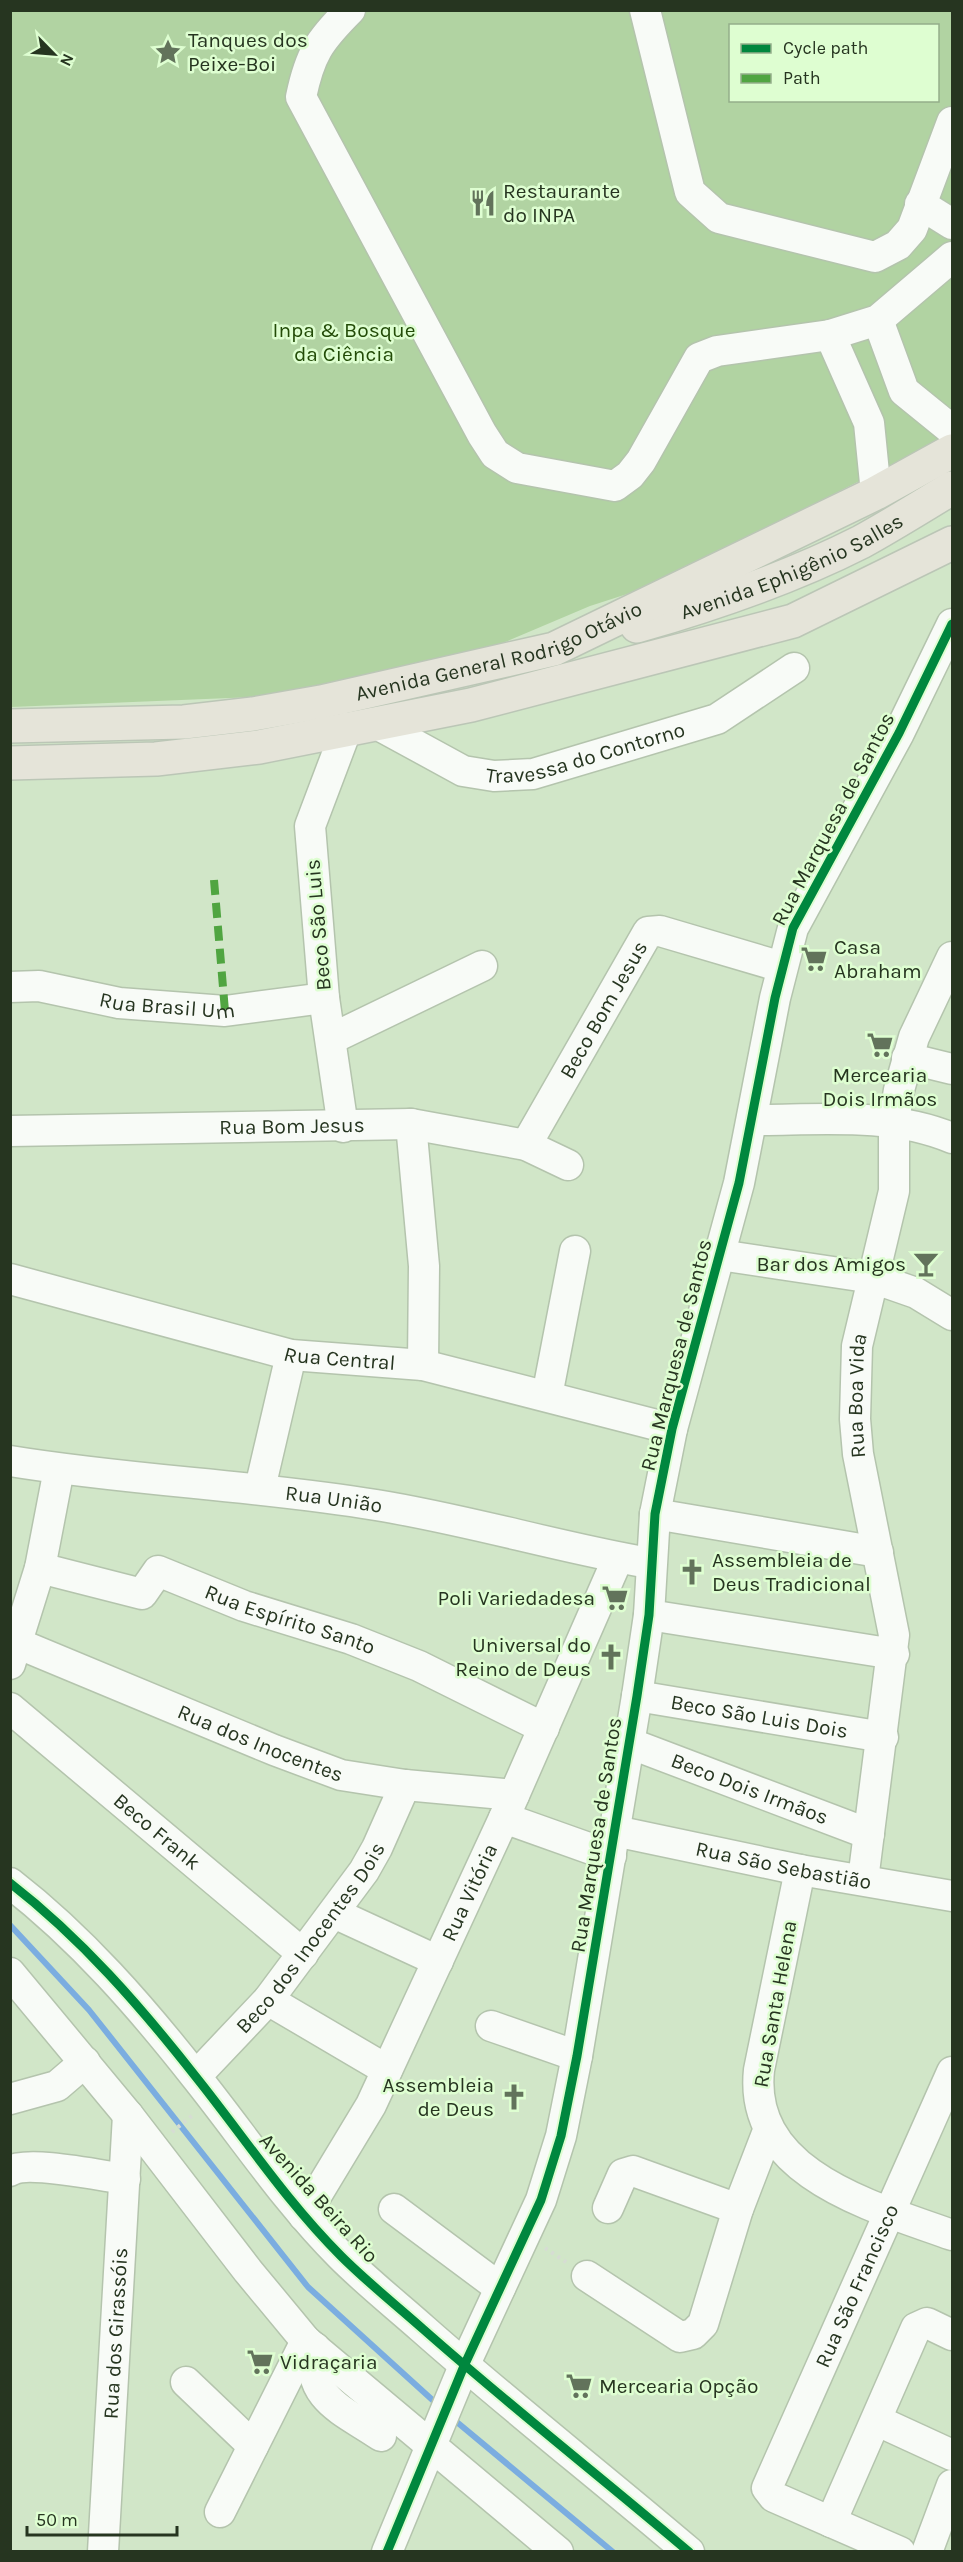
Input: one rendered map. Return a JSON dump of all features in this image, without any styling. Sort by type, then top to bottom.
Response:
[{"type":"main road","name":"Avenida General Rodrigo Otávio","points":[[10,726],[184,722],[253,714],[321,702],[555,649],[876,493],[952,451]]},
{"type":"main road","name":"Avenida Ephigênio Salles","points":[[555,649],[692,610],[784,577],[877,533],[952,488]]},
{"type":"main road","name":"Avenida Ephigênio Salles","points":[[692,646],[749,616],[826,581],[952,512]]},
{"type":"main road","name":"Avenida General Rodrigo Otávio","points":[[10,763],[156,759],[259,747],[471,705],[794,621],[952,543]]},
{"type":"street","points":[[350,10],[320,40],[306,70],[301,98],[482,434],[495,454],[517,468],[615,486],[630,475],[640,461],[699,358],[717,351],[830,335],[878,320],[952,257]]},
{"type":"street","points":[[645,10],[690,192],[719,218],[875,257],[898,245],[912,229],[952,122]]},
{"type":"street","points":[[920,204],[952,224]]},
{"type":"street","points":[[878,320],[904,391],[952,430]]},
{"type":"street","points":[[830,335],[869,423],[876,493]]},
{"type":"street","name":"Rua Marquesa de Santos","points":[[395,2548],[436,2434],[464,2366],[552,2168],[577,2056],[638,1696],[649,1615],[655,1514],[672,1430],[720,1255],[753,1120],[782,967],[793,928],[898,733],[952,624]]},
{"type":"street","name":"Travessa do Contorno","points":[[361,725],[463,771],[494,776],[533,774],[717,719],[794,668]]},
{"type":"street","name":"Beco São Luis","points":[[343,1127],[324,998],[310,826],[361,725]]},
{"type":"street","name":"Beco Bom Jesus","points":[[526,1145],[648,932],[660,932],[782,967]]},
{"type":"street","name":"Rua Boa Vida","points":[[863,1880],[894,1653],[893,1627],[864,1490],[855,1419],[857,1346],[894,1191],[894,1121],[907,1058],[914,1037],[952,957]]},
{"type":"street","points":[[331,1039],[482,966]]},
{"type":"street","name":"Rua Brasil Um","points":[[10,987],[39,986],[119,1003],[225,1011],[324,998]]},
{"type":"street","points":[[907,1058],[952,1069]]},
{"type":"street","points":[[753,1120],[894,1121],[938,1132],[952,1138]]},
{"type":"street","points":[[411,1124],[424,1266],[423,1365]]},
{"type":"street","name":"Rua Bom Jesus","points":[[10,1131],[343,1127],[411,1124],[526,1145],[568,1165]]},
{"type":"street","points":[[547,1395],[575,1251]]},
{"type":"street","points":[[720,1255],[873,1278],[916,1293],[952,1315]]},
{"type":"street","name":"Rua Central","points":[[10,1279],[291,1355],[423,1365],[547,1395],[672,1430]]},
{"type":"street","points":[[260,1488],[291,1355]]},
{"type":"street","name":"Rua União","points":[[10,1461],[59,1469],[260,1488],[378,1505],[651,1564]]},
{"type":"street","points":[[15,1654],[40,1568],[59,1469]]},
{"type":"street","points":[[655,1514],[878,1552]]},
{"type":"street","name":"Rua Vitória","points":[[304,2216],[353,2137],[387,2070],[509,1807],[618,1558]]},
{"type":"street","name":"Rua Espírito Santo","points":[[40,1568],[142,1594],[148,1589],[154,1574],[158,1571],[244,1606],[351,1639],[419,1666],[544,1728]]},
{"type":"street","points":[[649,1615],[894,1653]]},
{"type":"street","name":"Rua dos Inocentes","points":[[15,1654],[341,1775],[405,1785],[509,1807]]},
{"type":"street","name":"Beco São Luis Dois","points":[[638,1696],[883,1737]]},
{"type":"street","name":"Beco Frank","points":[[10,1708],[303,1954]]},
{"type":"street","name":"Beco Dois Irmãos","points":[[629,1743],[869,1834]]},
{"type":"street","name":"Beco dos Inocentes Dois","points":[[196,2076],[268,2000],[334,1913],[377,1848],[405,1785]]},
{"type":"street","points":[[509,1807],[613,1844]]},
{"type":"street","name":"Rua São Sebastião","points":[[613,1844],[800,1870],[952,1896]]},
{"type":"street","name":"Rua Santa Helena","points":[[800,1870],[759,2070],[757,2090],[759,2108],[768,2131],[786,2154],[808,2172],[851,2196],[952,2235]]},
{"type":"street","name":"Avenida Beira Rio","points":[[10,1883],[41,1907],[99,1963],[196,2076],[252,2152],[304,2216],[341,2256],[464,2366],[689,2552]]},
{"type":"street","points":[[334,1913],[438,1961]]},
{"type":"street","points":[[10,1973],[128,2115],[248,2271],[311,2344],[436,2434],[558,2552]]},
{"type":"street","points":[[268,2000],[387,2070]]},
{"type":"street","points":[[491,2026],[577,2056]]},
{"type":"street","points":[[10,2099],[57,2086],[85,2062]]},
{"type":"street","name":"Rua São Francisco","points":[[831,2522],[774,2497],[767,2488],[952,2072]]},
{"type":"street","name":"Rua dos Girassóis","points":[[103,2552],[128,2115]]},
{"type":"street","points":[[587,2276],[680,2337],[693,2334],[703,2324],[738,2209],[768,2131]]},
{"type":"street","points":[[10,2172],[17,2167],[35,2168],[125,2179]]},
{"type":"street","points":[[608,2208],[623,2174],[633,2171],[738,2209]]},
{"type":"street","points":[[394,2209],[500,2288]]},
{"type":"street","points":[[900,2552],[831,2522],[878,2421],[916,2328],[927,2323],[952,2334]]},
{"type":"street","points":[[311,2344],[311,2367],[322,2396],[381,2436]]},
{"type":"street","points":[[220,2512],[253,2445],[311,2344]]},
{"type":"street","points":[[186,2382],[253,2445]]},
{"type":"street","points":[[878,2421],[952,2455]]},
{"type":"street","points":[[927,2552],[952,2485]]},
{"type":"path","points":[[172,2132],[196,2112]]},
{"type":"path","points":[[524,2234],[587,2276]]},
{"type":"green space","name":"Inpa & Bosque da Ciência","points":[[10,11],[952,11],[952,434],[655,585],[590,606],[498,645],[377,677],[254,697],[11,707]]},
{"type":"waterway","points":[[10,1925],[89,2010],[308,2287],[438,2405]]},
{"type":"waterway","points":[[452,2418],[613,2552]]},
{"type":"marked path","points":[[214,880],[225,1011]]},
{"type":"cycle path","points":[[387,2552],[464,2366],[541,2200],[561,2136],[577,2056],[637,1696],[649,1615],[655,1514],[672,1429],[739,1183],[775,998],[793,928],[899,733],[952,624]]},
{"type":"cycle path","points":[[10,1883],[86,1950],[132,1999],[284,2191],[341,2256],[489,2386],[689,2552]]},
{"type":"place","name":"Tanques dos Peixe-Boi","points":[[168,52]]},
{"type":"place","name":"Restaurante do INPA","points":[[483,203]]},
{"type":"place","name":"Casa Abraham","points":[[814,959]]},
{"type":"place","name":"Mercearia Dois Irmãos","points":[[880,1045]]},
{"type":"place","name":"Bar dos Amigos","points":[[926,1264]]},
{"type":"place","name":"Assembleia de Deus Tradicional","points":[[692,1572]]},
{"type":"place","name":"Poli Variedadesa","points":[[615,1598]]},
{"type":"place","name":"Universal do Reino de Deus","points":[[611,1657]]},
{"type":"place","name":"Assembleia de Deus","points":[[514,2097]]},
{"type":"place","name":"Vidraçaria","points":[[260,2362]]},
{"type":"place","name":"Mercearia Opção","points":[[579,2386]]}]
